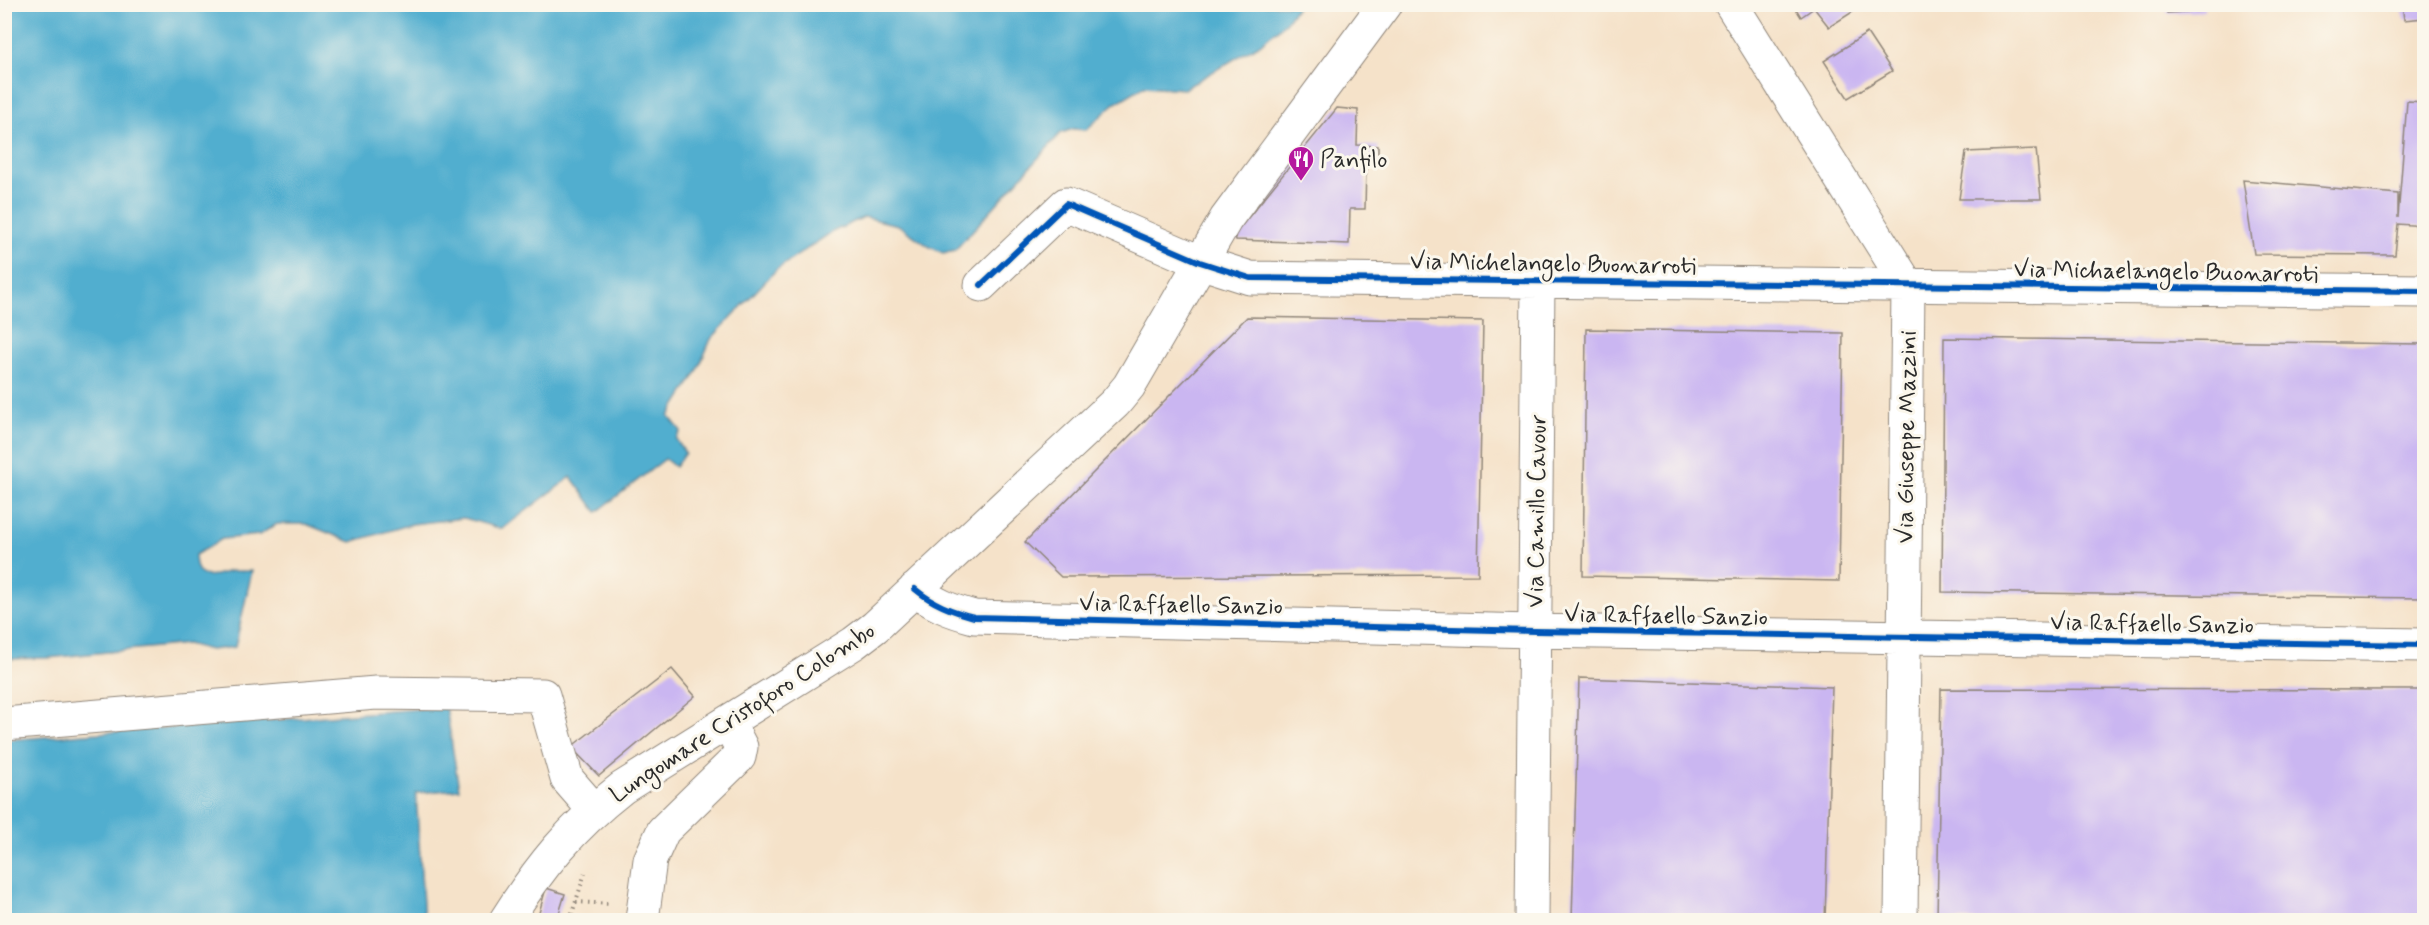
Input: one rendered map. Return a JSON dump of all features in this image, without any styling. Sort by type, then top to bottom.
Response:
[{"type":"street","name":"Lungomare Cristoforo Colombo","points":[[506,921],[528,886],[570,832],[594,810],[622,788],[854,643],[1115,403],[1129,386],[1226,219],[1385,4]]},
{"type":"street","points":[[1731,4],[1908,286]]},
{"type":"street","name":"Via Michelangelo Buonarroti","points":[[981,285],[1066,204],[1200,262],[1250,278],[1908,286]]},
{"type":"street","name":"Via Camillo Cavour","points":[[1532,921],[1538,281]]},
{"type":"street","name":"Via Michaelangelo Buonarroti","points":[[1908,286],[2424,291]]},
{"type":"street","name":"Via Giuseppe Mazzini","points":[[1901,921],[1908,286]]},
{"type":"street","name":"Via Raffaello Sanzio","points":[[915,589],[929,601],[974,617],[1535,631],[2424,645]]},
{"type":"street","points":[[4,724],[376,693],[543,695],[567,778],[594,810]]},
{"type":"street","points":[[642,921],[650,860],[663,831],[739,757],[741,747],[728,722]]},
{"type":"path","points":[[570,921],[578,893]]},
{"type":"water","points":[[4,5],[1298,5],[1285,23],[1260,44],[1184,89],[1144,86],[1114,104],[1086,130],[1073,129],[1061,133],[955,250],[943,253],[898,225],[864,217],[832,232],[776,270],[711,339],[697,372],[669,416],[681,431],[676,439],[685,453],[675,467],[665,459],[597,512],[571,477],[502,529],[464,518],[412,524],[351,542],[306,524],[277,524],[259,535],[222,539],[195,555],[199,571],[207,576],[232,571],[252,571],[235,647],[210,650],[187,644],[48,658],[5,659]]},
{"type":"water","points":[[446,707],[459,789],[416,793],[424,920],[5,920],[5,740]]},
{"type":"building","points":[[1793,4],[1865,4],[1829,27],[1814,8],[1801,17]]},
{"type":"building","points":[[2166,4],[2204,4],[2204,11],[2167,13]]},
{"type":"building","points":[[2402,4],[2424,4],[2424,18],[2404,20]]},
{"type":"building","points":[[1867,33],[1892,71],[1848,98],[1824,61]]},
{"type":"building","points":[[2407,101],[2424,102],[2424,226],[2398,224],[2395,255],[2254,254],[2243,180],[2398,194],[2398,218]]},
{"type":"building","points":[[1337,108],[1358,110],[1357,145],[1378,146],[1378,166],[1366,166],[1365,209],[1350,209],[1349,244],[1236,240],[1235,234]]},
{"type":"building","points":[[2036,149],[2041,199],[1959,199],[1966,152]]},
{"type":"building","points":[[1247,317],[1483,321],[1478,575],[1061,577],[1025,542]]},
{"type":"building","points":[[1586,329],[1843,333],[1839,581],[1583,576]]},
{"type":"building","points":[[1944,338],[2424,344],[2424,598],[1942,592]]},
{"type":"building","points":[[672,669],[695,696],[599,776],[571,747]]},
{"type":"building","points":[[1579,678],[1832,687],[1825,920],[1572,920]]},
{"type":"building","points":[[1941,689],[2424,690],[2424,920],[1937,920]]},
{"type":"building","points":[[546,888],[565,894],[557,920],[537,920]]},
{"type":"cycle path","points":[[981,285],[1066,204],[1200,262],[1250,278],[2424,291]]},
{"type":"cycle path","points":[[915,589],[943,606],[974,617],[1535,631],[2424,645]]},
{"type":"place","name":"Panfilo","points":[[1301,182]]}]
